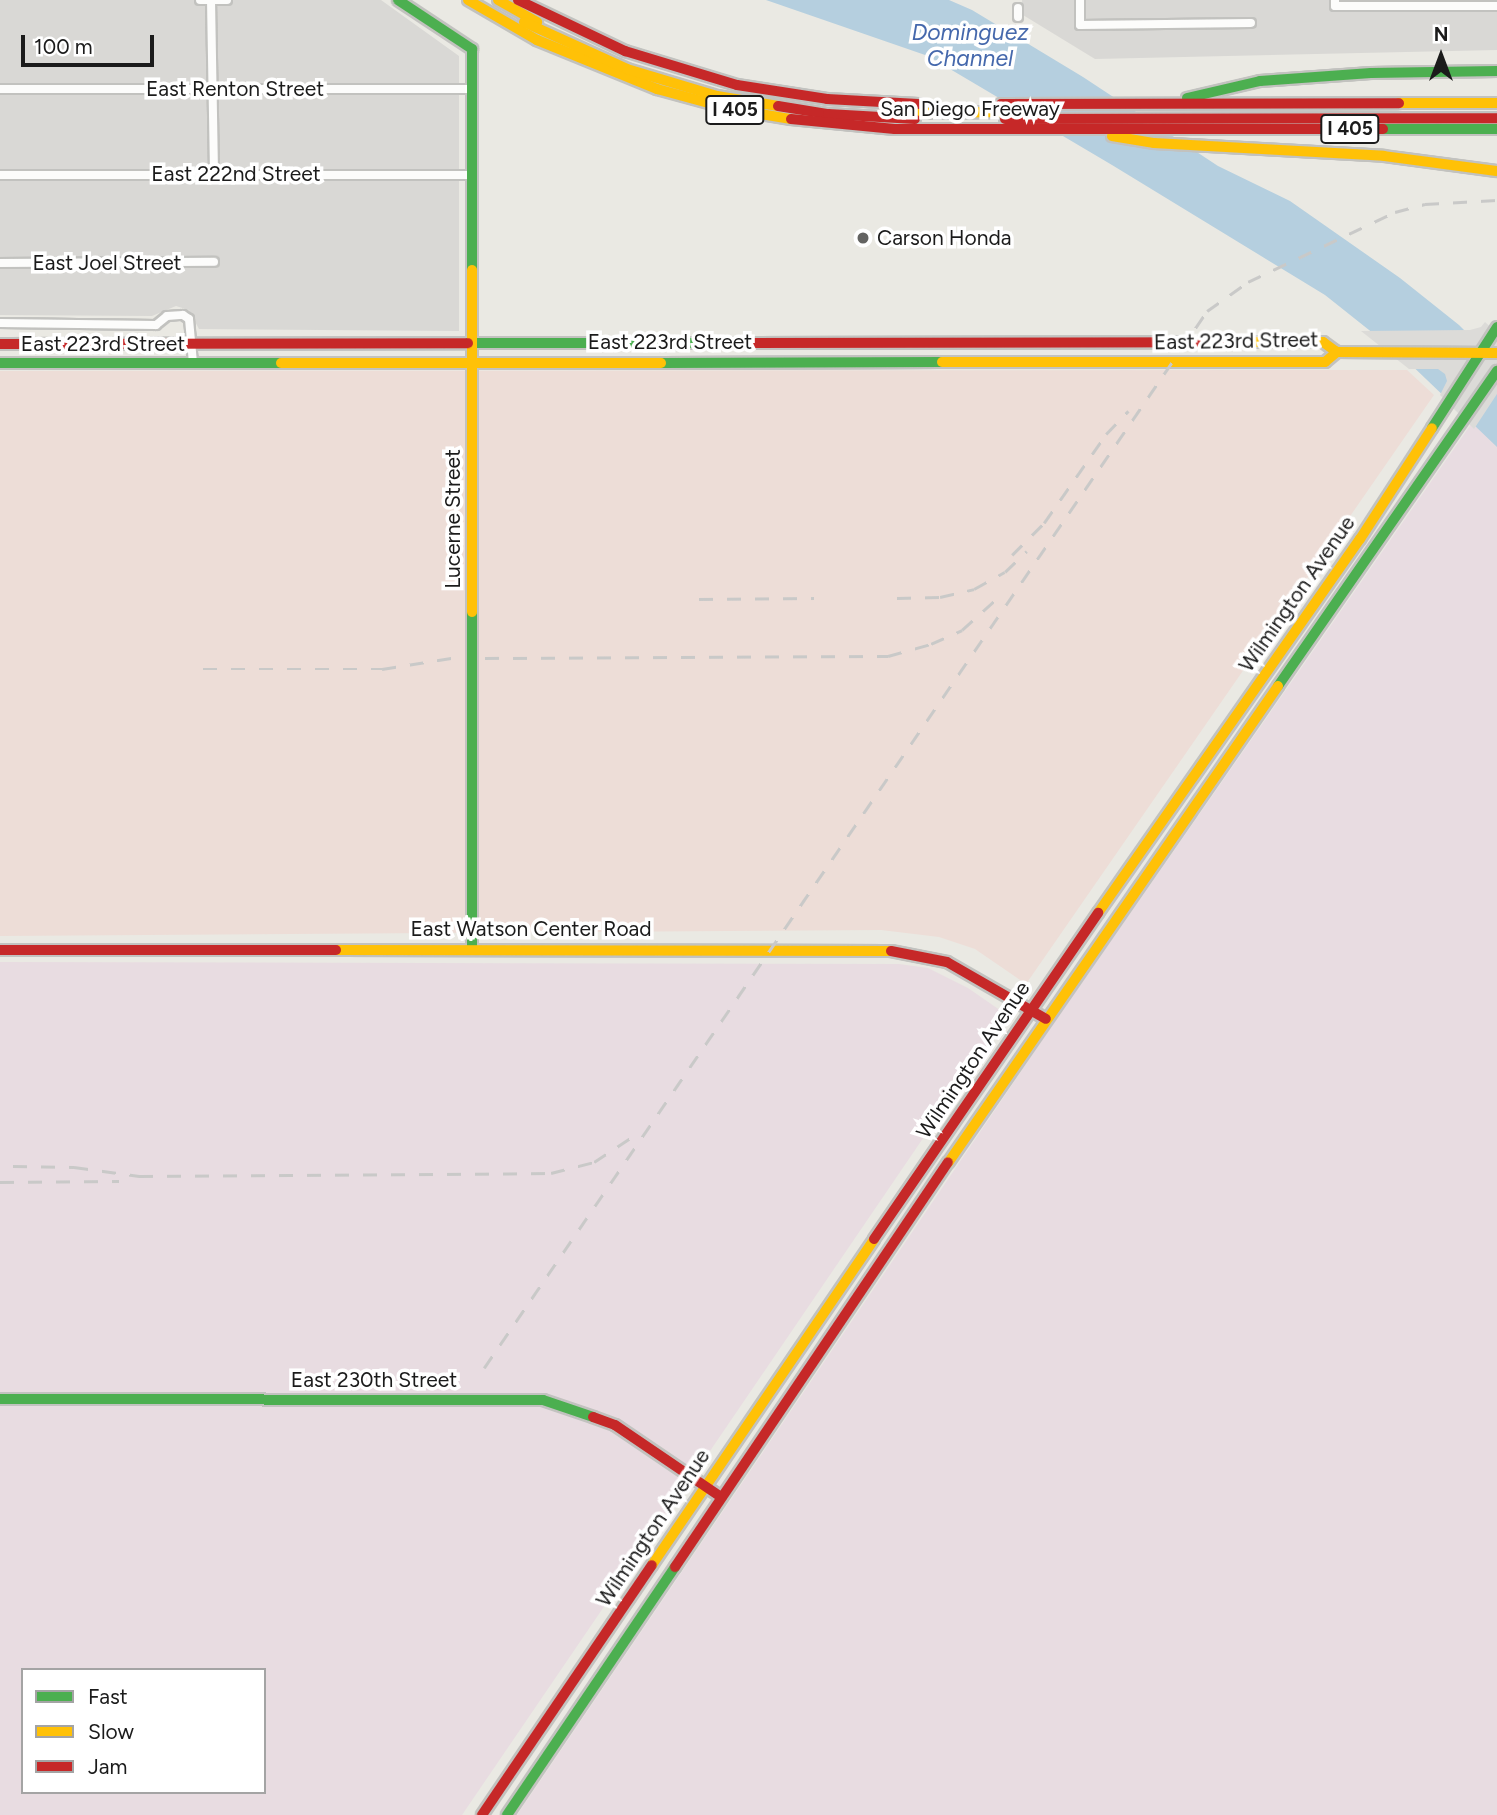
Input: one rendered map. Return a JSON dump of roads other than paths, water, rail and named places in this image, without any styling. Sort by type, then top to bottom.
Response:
[{"type":"main road","name":"Lucerne Street","points":[[398,0],[472,49],[472,948]]},
{"type":"main road","name":"San Diego Freeway","points":[[468,0],[505,23],[579,60],[657,89],[731,109],[861,128],[1497,129]]},
{"type":"main road","points":[[485,0],[529,25],[627,69],[717,96],[761,105],[879,119],[1497,113]]},
{"type":"main road","points":[[498,0],[580,43],[645,69],[706,88],[821,108],[905,113],[1497,118]]},
{"type":"main road","name":"San Diego Freeway","points":[[518,0],[625,51],[737,85],[791,95],[854,101],[982,104],[1497,103]]},
{"type":"main road","points":[[1159,104],[1260,82],[1371,74],[1497,71]]},
{"type":"main road","points":[[1070,129],[1154,143],[1373,155],[1497,171]]},
{"type":"main road","name":"Wilmington Avenue","points":[[482,1815],[1030,1010],[1360,540],[1496,329]]},
{"type":"main road","name":"East 223rd Street","points":[[0,344],[1324,342],[1337,352],[1497,353]]},
{"type":"main road","name":"East 223rd Street","points":[[0,363],[1325,362],[1337,352]]},
{"type":"main road","name":"Wilmington Avenue","points":[[507,1815],[1046,1019],[1497,371]]},
{"type":"main road","points":[[1240,710],[1253,718]]},
{"type":"main road","name":"East Watson Center Road","points":[[0,950],[771,948],[910,953],[947,962],[1046,1019]]},
{"type":"main road","name":"East 230th Street","points":[[0,1399],[543,1400],[615,1425],[720,1497]]},
{"type":"street","points":[[201,0],[227,0]]},
{"type":"street","points":[[211,0],[214,174]]},
{"type":"street","points":[[1080,0],[1080,24],[1251,23]]},
{"type":"street","points":[[1335,3],[1497,6]]},
{"type":"street","name":"East Renton Street","points":[[0,89],[471,89]]},
{"type":"street","name":"East 222nd Street","points":[[0,175],[471,175]]},
{"type":"street","name":"East Joel Street","points":[[0,263],[214,262]]},
{"type":"street","points":[[0,323],[156,325],[167,316],[183,315],[189,319],[193,363]]},
{"type":"water","name":"Dominguez Channel","points":[[766,0],[949,0],[972,10],[1083,77],[1218,166],[1290,201],[1400,278],[1459,325],[1497,363],[1497,447],[1403,357],[1325,295],[928,56]]},
{"type":"railway","points":[[484,1368],[1207,311],[1248,282],[1395,212],[1425,204],[1497,200]]},
{"type":"railway","points":[[1012,555],[1044,523],[1106,434],[1128,411]]},
{"type":"railway","points":[[897,598],[940,597],[974,589],[1005,572],[1027,551]]},
{"type":"railway","points":[[485,658],[888,656],[931,644],[962,630],[1003,593]]},
{"type":"railway","points":[[699,599],[814,598]]},
{"type":"railway","points":[[203,669],[382,669],[451,658]]},
{"type":"railway","points":[[13,1166],[74,1167],[139,1176],[551,1173],[594,1162],[638,1133]]},
{"type":"railway","points":[[0,1182],[119,1181]]},
{"type":"place","name":"Carson Honda","points":[[863,238]]}]
